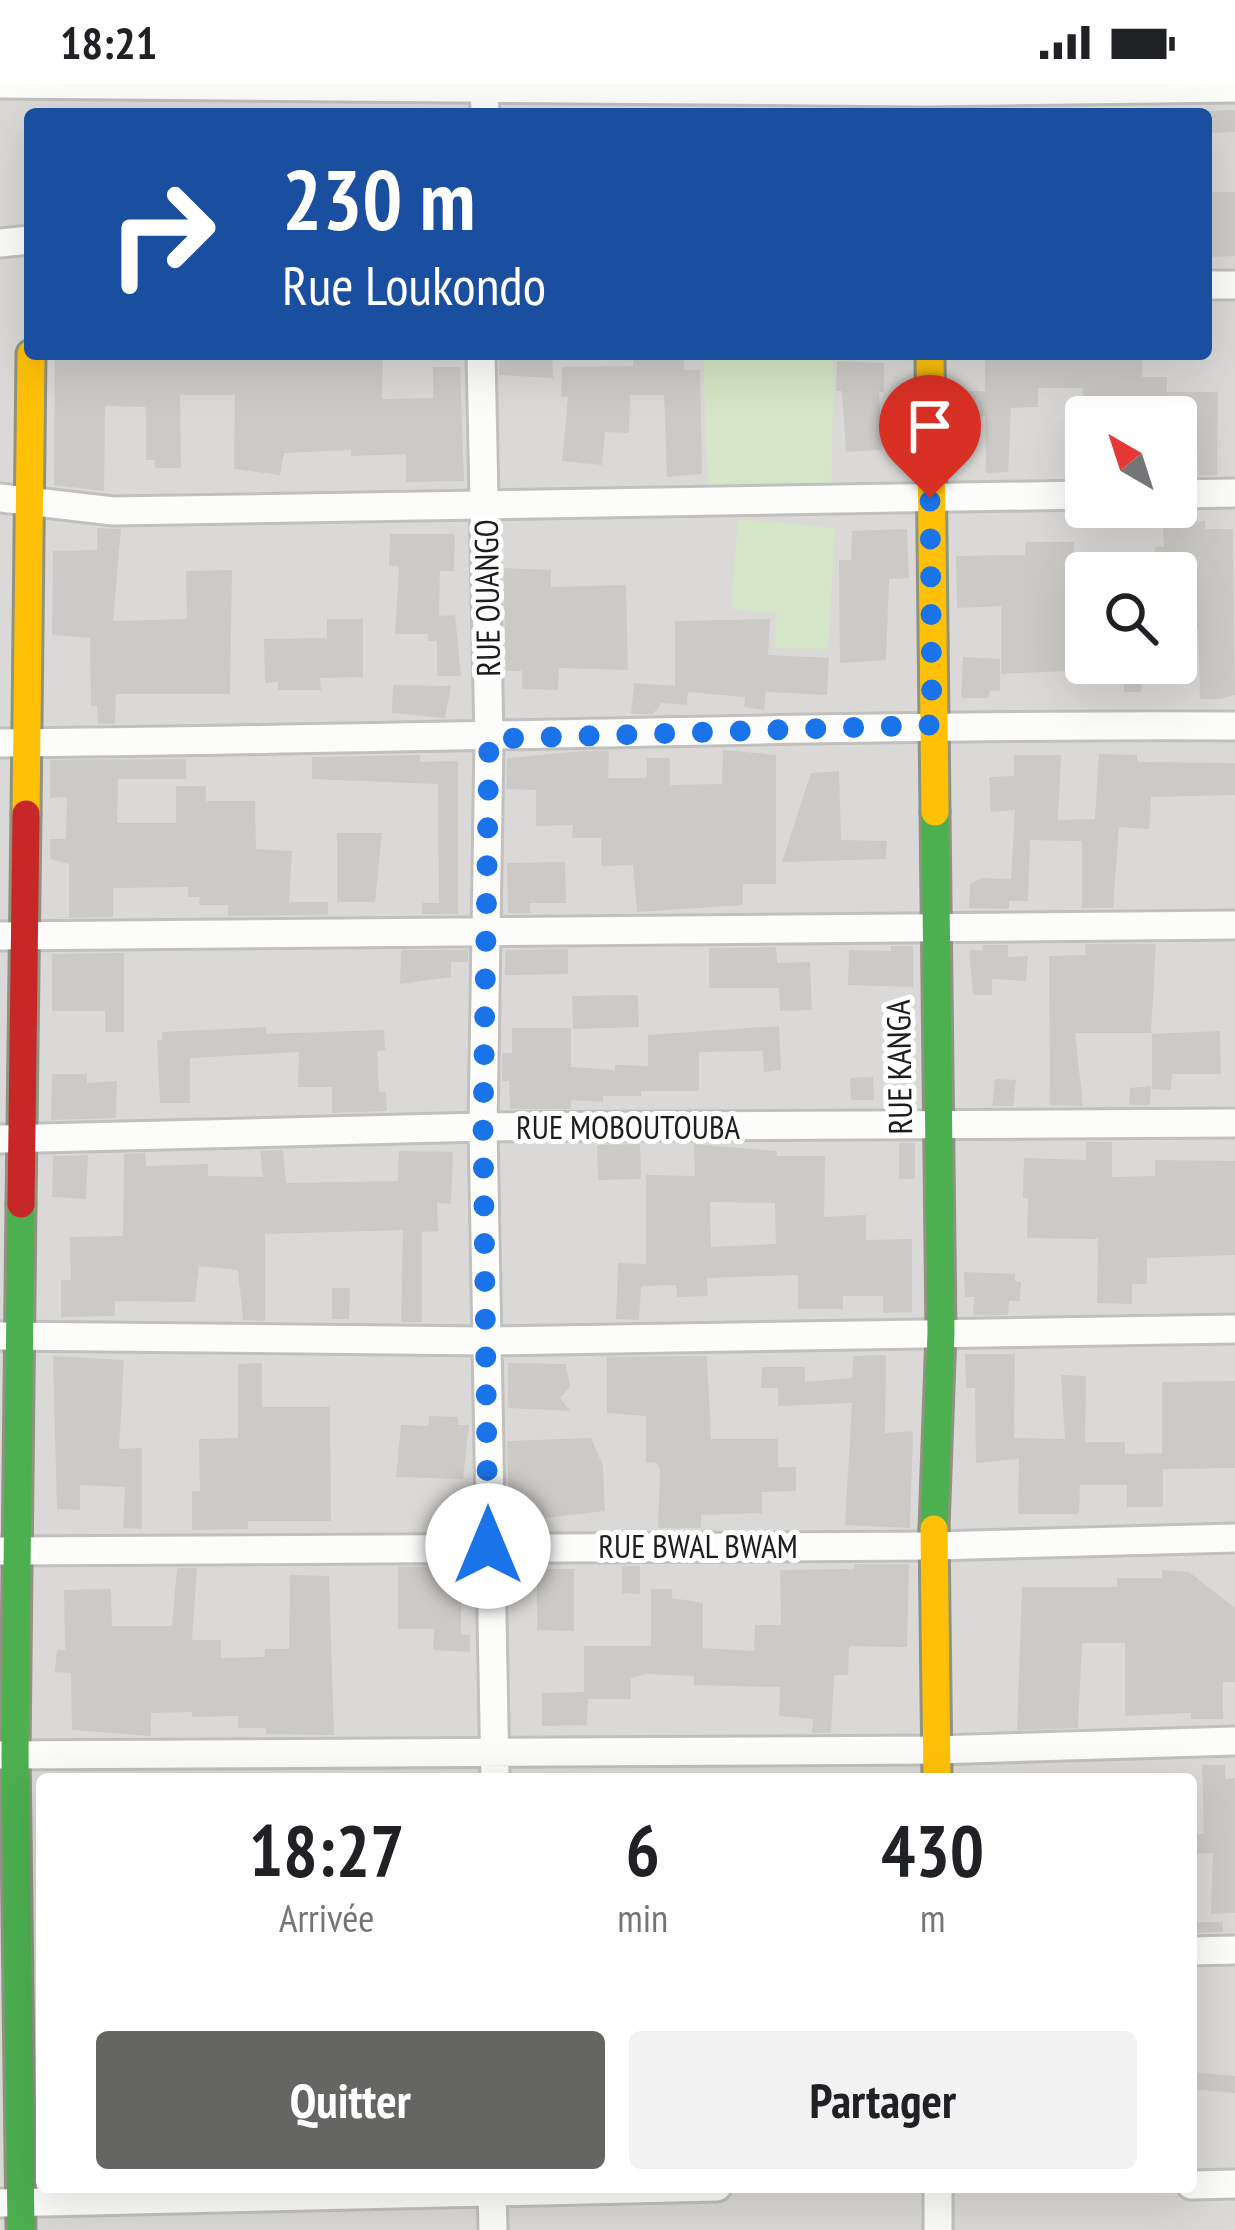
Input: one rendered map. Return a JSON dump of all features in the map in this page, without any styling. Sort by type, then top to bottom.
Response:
[{"type":"street","points":[[3,84],[484,95],[924,97],[1235,88]]},
{"type":"street","points":[[30,360],[13,501],[29,743],[12,936],[8,1755],[20,1965],[14,2212],[392,2193]]},
{"type":"street","name":"RUE OUANGO","points":[[481,360],[478,423],[486,505],[489,739],[483,1127],[496,1766]]},
{"type":"street","name":"RUE KANGA","points":[[930,360],[935,1125],[941,1332],[933,1546],[937,1773]]},
{"type":"street","points":[[1197,494],[1235,493]]},
{"type":"street","points":[[13,501],[113,511],[1065,495]]},
{"type":"street","points":[[0,743],[489,739],[932,725],[1235,726]]},
{"type":"street","points":[[12,936],[1235,925]]},
{"type":"street","name":"RUE MOBOUTOUBA","points":[[10,1139],[483,1127],[1235,1124]]},
{"type":"street","points":[[11,1335],[488,1341],[1235,1329]]},
{"type":"street","name":"RUE BWAL BWAM","points":[[8,1551],[933,1546],[1235,1538]]},
{"type":"street","points":[[8,1755],[496,1766],[1235,1741]]},
{"type":"street","points":[[1197,1951],[1235,1950]]},
{"type":"street","points":[[1197,2185],[1235,2184]]},
{"type":"street","points":[[492,2193],[493,2230]]},
{"type":"street","points":[[938,2193],[938,2230]]},
{"type":"shaded area","points":[[0,84],[1235,84],[1235,2230],[0,2230]]},
{"type":"green space","points":[[1144,101],[1144,108],[1083,105]]},
{"type":"green space","points":[[703,360],[834,360],[831,502],[709,507]]},
{"type":"green space","points":[[738,519],[835,528],[828,649],[774,648],[777,613],[731,609]]},
{"type":"building","points":[[1235,110],[1235,132],[1212,133],[1212,111]]},
{"type":"building","points":[[1212,192],[1235,192],[1235,256],[1212,257]]},
{"type":"building","points":[[55,360],[383,360],[382,399],[433,398],[433,367],[460,367],[464,481],[406,482],[406,454],[351,456],[351,450],[284,453],[280,475],[234,469],[235,395],[180,395],[181,468],[155,468],[155,460],[146,460],[146,407],[105,406],[104,491],[54,485]]},
{"type":"building","points":[[499,360],[552,360],[553,378],[499,375]]},
{"type":"building","points":[[633,360],[684,360],[684,370],[700,370],[702,474],[667,477],[664,395],[630,395],[629,433],[605,432],[602,465],[562,461],[568,397],[561,397],[562,367],[633,366]]},
{"type":"building","points":[[985,360],[1143,360],[1142,377],[1167,377],[1167,392],[1218,392],[1217,475],[1198,476],[1197,396],[1082,396],[1083,388],[1038,388],[1038,407],[1011,408],[1008,472],[986,473],[985,416],[965,418],[966,391],[985,391]]},
{"type":"building","points":[[837,361],[884,363],[884,392],[879,392],[882,450],[846,452],[842,391],[836,391]]},
{"type":"building","points":[[1197,521],[1205,521],[1205,529],[1233,529],[1235,695],[1220,699],[1200,699],[1197,552],[1155,552],[1155,547],[1164,547],[1163,528],[1197,528]]},
{"type":"building","points":[[97,528],[121,529],[113,621],[187,619],[186,571],[232,570],[230,694],[116,694],[115,724],[98,724],[97,706],[91,706],[90,638],[52,635],[53,551],[97,550]]},
{"type":"building","points":[[907,529],[909,578],[889,579],[886,660],[840,663],[839,560],[851,560],[852,531]]},
{"type":"building","points":[[390,534],[455,534],[454,571],[440,571],[439,616],[455,615],[461,676],[437,676],[437,641],[428,641],[428,634],[395,634],[399,566],[389,566]]},
{"type":"building","points":[[1025,542],[1074,542],[1074,552],[1065,552],[1065,671],[1001,674],[1001,606],[957,608],[956,556],[1025,555]]},
{"type":"building","points":[[503,568],[551,570],[551,587],[626,585],[628,670],[559,668],[558,690],[522,689],[522,671],[506,671]]},
{"type":"building","points":[[327,619],[363,619],[363,677],[320,678],[321,690],[278,690],[278,682],[265,683],[264,639],[327,638]]},
{"type":"building","points":[[770,619],[768,655],[829,658],[827,695],[766,692],[764,710],[744,707],[745,697],[688,692],[687,705],[662,703],[653,714],[631,714],[634,683],[675,686],[675,621]]},
{"type":"building","points":[[963,657],[1000,659],[1000,691],[991,690],[988,698],[961,698]]},
{"type":"building","points":[[1124,684],[1141,684],[1141,692],[1124,692]]},
{"type":"building","points":[[393,685],[451,686],[445,718],[392,713]]},
{"type":"building","points":[[723,750],[776,755],[776,884],[743,884],[743,905],[637,912],[633,865],[601,866],[601,838],[572,838],[573,825],[536,826],[536,790],[506,789],[507,758],[582,751],[609,751],[608,778],[647,778],[647,758],[670,758],[670,785],[722,784]]},
{"type":"building","points":[[1099,754],[1137,755],[1137,762],[1235,763],[1235,795],[1151,797],[1149,829],[1119,827],[1113,908],[1082,908],[1082,841],[1030,840],[1028,901],[1009,901],[1009,909],[969,908],[970,884],[981,878],[1011,879],[1015,810],[991,812],[989,777],[1014,776],[1014,755],[1061,755],[1058,820],[1095,819]]},
{"type":"building","points":[[420,755],[420,762],[458,761],[458,914],[422,914],[422,903],[439,903],[438,784],[312,779],[312,757]]},
{"type":"building","points":[[186,759],[186,779],[118,779],[117,823],[176,823],[176,786],[206,786],[206,801],[255,801],[256,849],[292,851],[289,902],[328,902],[328,915],[228,916],[228,905],[199,905],[200,897],[188,897],[188,887],[113,888],[113,917],[52,918],[69,917],[69,864],[50,859],[50,839],[66,839],[67,797],[50,798],[50,760]]},
{"type":"building","points":[[839,771],[841,840],[887,841],[886,859],[782,862],[811,773]]},
{"type":"building","points":[[337,833],[382,833],[375,902],[337,902]]},
{"type":"building","points":[[565,862],[566,903],[530,903],[530,913],[508,913],[507,863]]},
{"type":"building","points":[[1085,944],[1156,944],[1151,1033],[1075,1033],[1083,1106],[1050,1105],[1049,956],[1086,955]]},
{"type":"building","points":[[982,945],[1008,945],[1008,957],[1028,956],[1026,981],[992,979],[992,995],[973,995],[969,950],[983,950]]},
{"type":"building","points":[[891,946],[913,946],[913,987],[848,985],[849,950],[891,951]]},
{"type":"building","points":[[776,947],[777,963],[810,962],[812,1010],[780,1011],[779,988],[709,988],[709,948]]},
{"type":"building","points":[[568,949],[568,974],[505,975],[505,950]]},
{"type":"building","points":[[401,950],[468,950],[468,962],[451,962],[451,977],[400,984]]},
{"type":"building","points":[[124,953],[124,1032],[105,1032],[105,1011],[52,1011],[52,954]]},
{"type":"building","points":[[638,995],[639,1027],[573,1029],[572,996]]},
{"type":"building","points":[[779,1026],[781,1070],[764,1072],[763,1051],[699,1052],[699,1091],[641,1091],[641,1096],[603,1096],[603,1102],[571,1100],[571,1109],[510,1109],[509,1081],[502,1081],[502,1053],[512,1053],[512,1028],[571,1028],[571,1067],[615,1070],[615,1065],[648,1066],[648,1035]]},
{"type":"building","points":[[266,1027],[266,1034],[384,1030],[385,1050],[377,1051],[379,1092],[386,1092],[387,1111],[332,1113],[332,1087],[298,1087],[299,1052],[190,1058],[190,1103],[160,1103],[157,1040],[162,1040],[162,1032]]},
{"type":"building","points":[[1220,1031],[1221,1074],[1172,1074],[1171,1090],[1152,1089],[1152,1034]]},
{"type":"building","points":[[52,1074],[87,1074],[87,1083],[117,1081],[116,1118],[51,1120]]},
{"type":"building","points":[[873,1077],[874,1100],[851,1100],[850,1078]]},
{"type":"building","points":[[995,1079],[1016,1080],[1013,1106],[992,1106]]},
{"type":"building","points":[[1151,1086],[1150,1105],[1129,1105],[1130,1088]]},
{"type":"building","points":[[1086,1142],[1112,1142],[1112,1177],[1155,1176],[1155,1160],[1235,1161],[1235,1255],[1147,1258],[1147,1284],[1132,1284],[1132,1304],[1097,1303],[1098,1239],[1027,1238],[1028,1198],[1023,1198],[1024,1158],[1086,1160]]},
{"type":"building","points":[[899,1143],[915,1143],[915,1179],[899,1179]]},
{"type":"building","points":[[640,1144],[641,1179],[598,1180],[597,1145]]},
{"type":"building","points":[[694,1144],[777,1151],[777,1156],[825,1156],[824,1217],[866,1215],[866,1240],[912,1239],[912,1312],[883,1313],[883,1296],[843,1296],[843,1309],[798,1309],[798,1275],[707,1278],[708,1296],[677,1297],[676,1285],[641,1286],[639,1320],[616,1319],[618,1263],[646,1264],[646,1175],[695,1176]],"holes":[[[710,1202],[775,1203],[776,1244],[711,1247]]]},
{"type":"building","points":[[283,1150],[286,1183],[398,1181],[399,1151],[453,1152],[451,1204],[437,1203],[438,1231],[422,1232],[422,1322],[401,1322],[403,1230],[265,1234],[265,1321],[243,1320],[238,1270],[199,1266],[195,1302],[115,1301],[115,1316],[61,1317],[61,1280],[71,1280],[70,1237],[123,1236],[124,1154],[145,1153],[146,1166],[208,1164],[208,1176],[263,1177],[260,1151]]},
{"type":"building","points":[[88,1155],[86,1199],[52,1197],[53,1156]]},
{"type":"building","points":[[964,1272],[1015,1274],[1015,1281],[1021,1282],[1020,1301],[1009,1301],[1008,1315],[973,1315],[974,1297],[965,1297]]},
{"type":"building","points":[[332,1288],[350,1288],[349,1319],[332,1319]]},
{"type":"building","points":[[965,1354],[1015,1354],[1014,1438],[1065,1439],[1061,1375],[1086,1376],[1085,1442],[1125,1442],[1125,1454],[1162,1453],[1162,1382],[1235,1381],[1235,1468],[1163,1469],[1163,1507],[1127,1507],[1127,1485],[1080,1485],[1079,1514],[1018,1514],[1019,1459],[976,1463],[975,1388],[966,1388]]},
{"type":"building","points":[[886,1355],[885,1433],[913,1431],[910,1528],[845,1525],[852,1403],[778,1406],[778,1388],[761,1388],[762,1367],[805,1367],[805,1382],[852,1378],[853,1356]]},
{"type":"building","points":[[53,1356],[124,1360],[119,1449],[142,1448],[142,1529],[123,1528],[125,1487],[80,1485],[80,1510],[57,1509]]},
{"type":"building","points":[[707,1356],[711,1439],[778,1439],[778,1467],[796,1467],[796,1491],[762,1492],[762,1513],[701,1515],[701,1528],[658,1528],[660,1469],[656,1462],[646,1463],[646,1416],[607,1413],[607,1357]]},
{"type":"building","points":[[262,1363],[262,1407],[330,1407],[331,1521],[248,1521],[248,1529],[192,1530],[192,1491],[200,1491],[199,1439],[238,1438],[238,1364]]},
{"type":"building","points":[[508,1363],[566,1364],[570,1387],[560,1398],[570,1411],[508,1408]]},
{"type":"building","points":[[429,1416],[458,1417],[458,1425],[469,1425],[463,1479],[396,1477],[401,1425],[428,1426]]},
{"type":"building","points":[[591,1438],[603,1466],[605,1511],[509,1522],[507,1441]]},
{"type":"building","points":[[854,1564],[909,1564],[907,1647],[849,1646],[848,1675],[834,1675],[831,1733],[812,1733],[813,1719],[779,1716],[780,1687],[694,1685],[694,1676],[645,1674],[631,1678],[631,1699],[588,1699],[587,1725],[542,1726],[542,1693],[584,1692],[584,1646],[651,1646],[651,1589],[672,1589],[672,1598],[703,1603],[703,1648],[754,1651],[755,1625],[781,1625],[780,1570],[854,1569]]},
{"type":"building","points":[[470,1566],[466,1593],[461,1593],[461,1634],[470,1635],[470,1652],[433,1650],[434,1629],[398,1629],[398,1567]]},
{"type":"building","points":[[622,1566],[640,1566],[640,1594],[622,1593]]},
{"type":"building","points":[[177,1568],[197,1568],[192,1640],[221,1640],[221,1658],[265,1657],[265,1649],[289,1649],[290,1575],[329,1576],[334,1735],[266,1734],[265,1728],[238,1728],[238,1716],[192,1717],[192,1712],[151,1713],[151,1736],[72,1730],[71,1673],[55,1672],[57,1650],[65,1650],[64,1590],[111,1589],[112,1626],[172,1626]]},
{"type":"building","points":[[537,1569],[574,1569],[574,1631],[537,1630]]},
{"type":"building","points":[[1162,1570],[1189,1572],[1235,1608],[1235,1682],[1223,1682],[1223,1719],[1191,1719],[1191,1713],[1125,1716],[1125,1643],[1082,1643],[1078,1728],[1017,1730],[1022,1587],[1117,1587],[1117,1578],[1162,1578]]},
{"type":"building","points":[[1202,1765],[1225,1765],[1225,1779],[1235,1778],[1235,1913],[1211,1914],[1213,1853],[1197,1854],[1197,1834],[1204,1834]]},
{"type":"building","points":[[1197,1922],[1223,1922],[1223,1932],[1197,1933]]},
{"type":"building","points":[[1197,2073],[1235,2076],[1235,2093],[1197,2090]]},
{"type":"traffic: fast","points":[[934,1529],[941,1332],[935,812]]},
{"type":"traffic: fast","points":[[21,1204],[15,1755],[21,2230]]},
{"type":"traffic: slow","points":[[26,814],[31,360]]},
{"type":"traffic: slow","points":[[930,360],[935,812]]},
{"type":"traffic: slow","points":[[934,1529],[937,1773]]},
{"type":"traffic: jam","points":[[21,1204],[26,814]]},
{"type":"route","points":[[488,1546],[483,1127],[489,739],[932,725],[930,498]]}]
